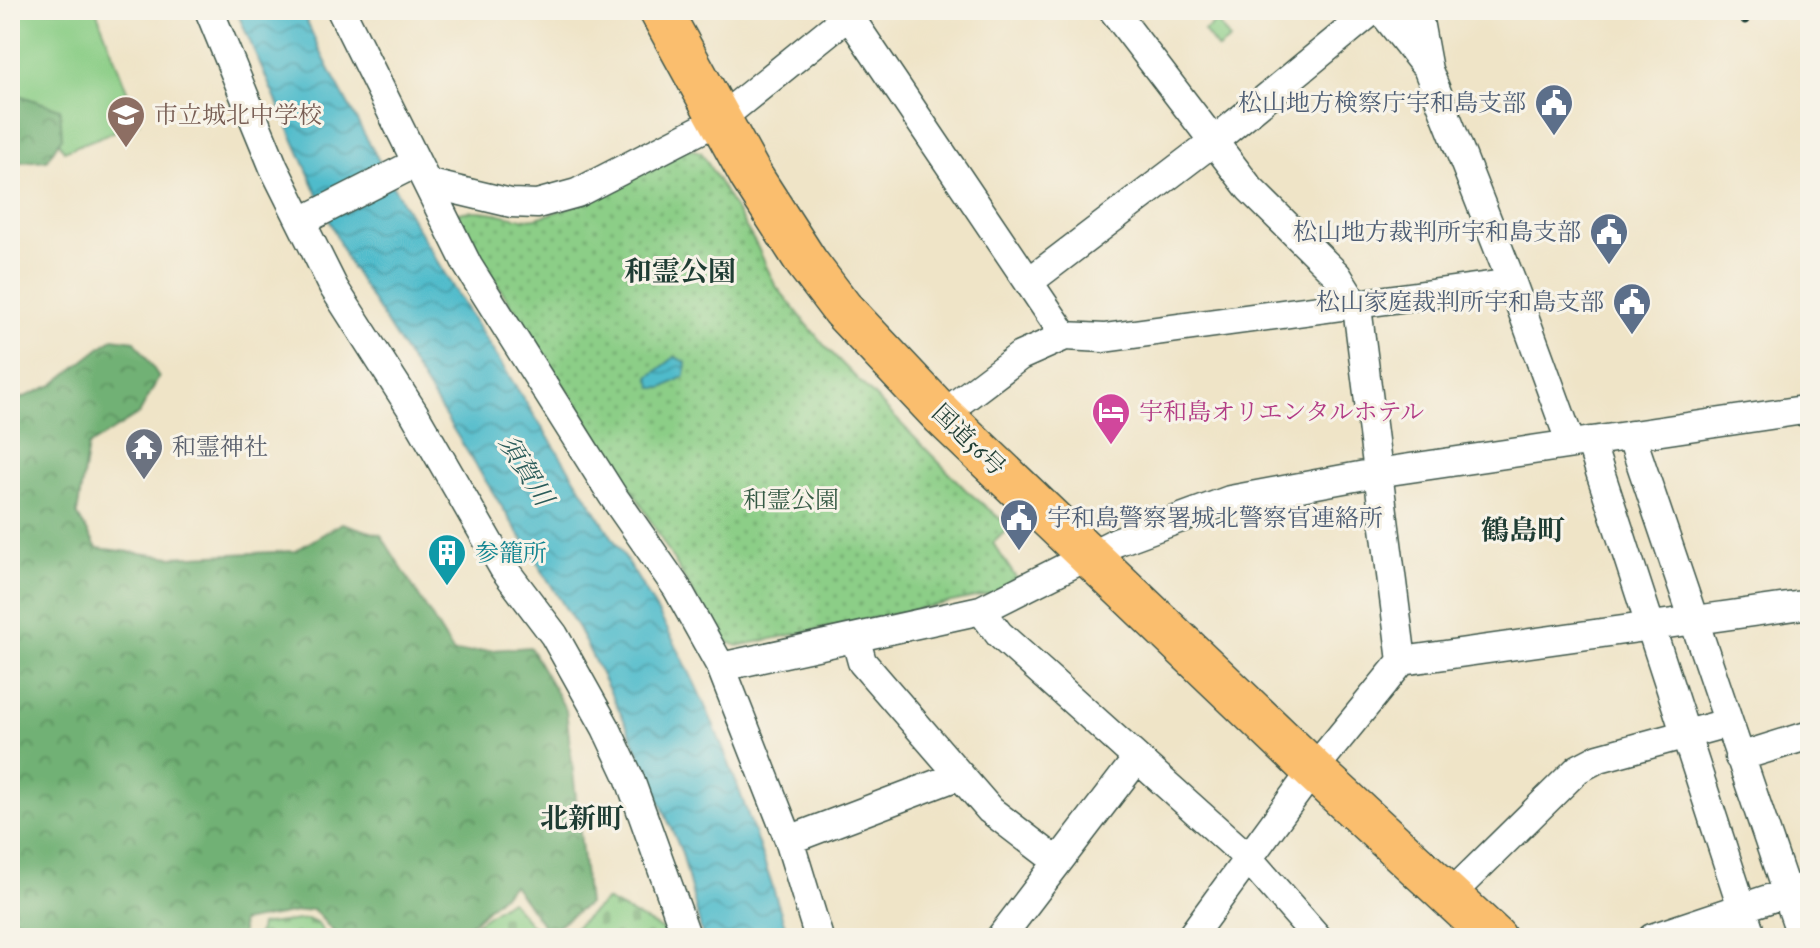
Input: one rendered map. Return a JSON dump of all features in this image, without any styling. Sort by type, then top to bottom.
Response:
[{"type":"highway","name":"国道56号","points":[[660,10],[764,197],[824,286],[942,415],[1313,770],[1495,938]]},
{"type":"street","points":[[209,10],[274,168],[311,217],[334,288],[414,413],[504,569],[554,635],[600,716],[629,777],[687,938]]},
{"type":"street","points":[[341,10],[414,173],[468,266],[613,496],[677,588],[721,667],[789,840],[819,938]]},
{"type":"street","points":[[1113,10],[1250,189],[1337,275],[1357,307],[1402,661]]},
{"type":"street","points":[[1030,281],[1214,141],[1373,10]]},
{"type":"street","points":[[1381,10],[1428,70]]},
{"type":"street","points":[[1417,10],[1428,70],[1512,283],[1580,443],[1648,626],[1752,938]]},
{"type":"street","points":[[311,217],[414,173],[511,203],[537,204],[577,193],[719,120],[850,12],[957,181],[1030,281],[1065,336]]},
{"type":"street","points":[[942,415],[1020,356],[1065,336],[1104,338],[1357,307],[1512,283]]},
{"type":"street","points":[[721,667],[856,640],[981,610],[1090,555],[1230,500],[1376,473],[1810,409]]},
{"type":"street","points":[[1631,435],[1739,757],[1798,889],[1802,938]]},
{"type":"street","points":[[1190,938],[1313,770],[1402,661],[1810,604]]},
{"type":"street","points":[[981,610],[999,634],[1247,857],[1318,938]]},
{"type":"street","points":[[856,640],[862,662],[990,810],[1058,862]]},
{"type":"street","points":[[1450,895],[1578,769],[1599,758],[1727,723]]},
{"type":"street","points":[[1739,757],[1810,735]]},
{"type":"street","points":[[1000,938],[1136,760]]},
{"type":"street","points":[[789,840],[960,775]]},
{"type":"street","points":[[1652,938],[1798,889]]},
{"type":"green space","points":[[10,10],[96,10],[139,122],[64,151],[39,103],[10,100]]},
{"type":"green space","points":[[1217,21],[1230,40],[1218,49],[1204,31]]},
{"type":"green space","points":[[10,92],[60,109],[62,137],[47,160],[10,163]]},
{"type":"green space","name":"和霊公園","points":[[687,148],[701,152],[757,246],[775,285],[823,344],[966,490],[1010,527],[993,543],[1018,581],[995,593],[738,646],[720,639],[630,486],[452,215],[477,211],[536,218],[594,197]]},
{"type":"green space","points":[[113,338],[135,341],[159,377],[139,414],[88,446],[77,514],[97,548],[172,557],[295,551],[342,523],[381,535],[454,653],[530,647],[566,710],[588,904],[548,932],[513,885],[456,938],[339,938],[313,909],[241,922],[243,938],[40,938],[40,931],[10,916],[10,403],[53,385]]},
{"type":"green space","points":[[510,900],[542,938],[466,938],[465,931]]},
{"type":"green space","points":[[606,900],[665,931],[666,938],[563,938]]},
{"type":"green space","points":[[307,919],[318,924],[327,938],[257,938],[260,925]]},
{"type":"water","name":"須賀川","points":[[236,10],[302,10],[336,81],[404,206],[667,629],[727,758],[789,938],[703,938],[682,853],[627,726],[578,628],[347,260]]},
{"type":"water","points":[[675,357],[686,362],[685,376],[663,388],[653,388],[649,377]]},
{"type":"railway","points":[[1737,10],[1745,20]]},
{"type":"place","name":"松山地方検察庁宇和島支部","points":[[1554,137]]},
{"type":"place","name":"市立城北中学校","points":[[126,149]]},
{"type":"place","name":"松山地方裁判所宇和島支部","points":[[1609,266]]},
{"type":"place","name":"松山家庭裁判所宇和島支部","points":[[1632,336]]},
{"type":"place","name":"宇和島オリエンタルホテル","points":[[1111,446]]},
{"type":"place","name":"和霊神社","points":[[144,481]]},
{"type":"place","name":"宇和島警察署城北警察官連絡所","points":[[1019,552]]},
{"type":"place","name":"参籠所","points":[[447,587]]},
{"type":"district","name":"和霊公園","points":[[680,271]]},
{"type":"district","name":"鶴島町","points":[[1523,530]]},
{"type":"district","name":"北新町","points":[[582,818]]}]
